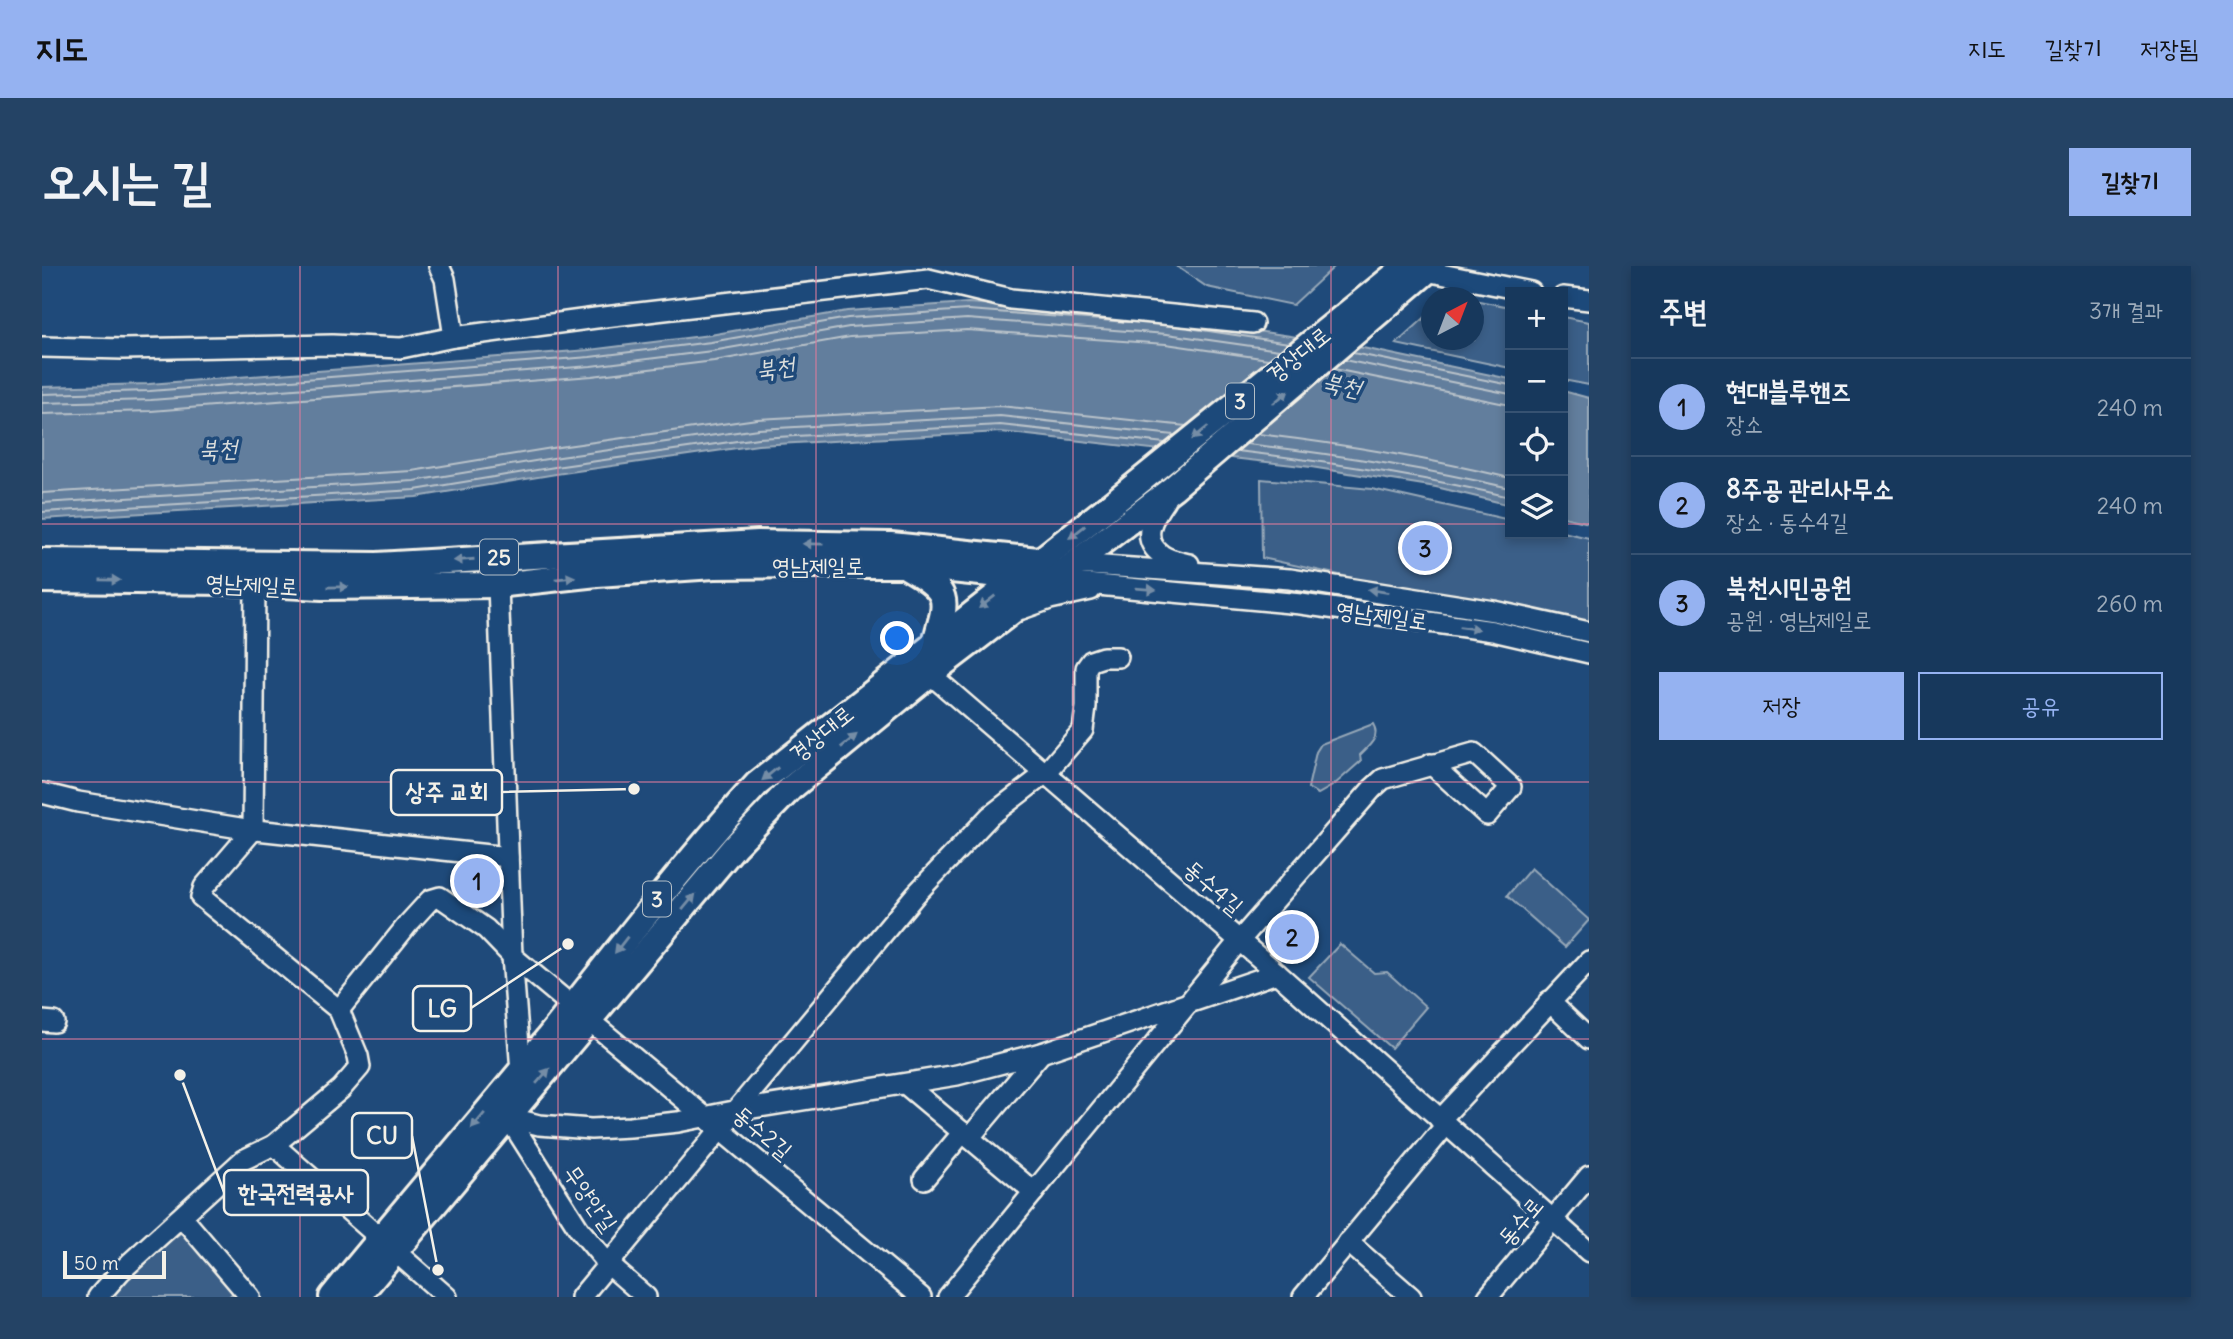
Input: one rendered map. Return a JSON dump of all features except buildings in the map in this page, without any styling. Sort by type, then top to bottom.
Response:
[{"type":"main road","name":"경상대로","points":[[357,1297],[387,1245],[521,1071],[582,1014],[791,788],[930,674],[1012,612],[1047,570],[1113,503],[1367,298],[1420,267]]},
{"type":"main road","name":"경상대로","points":[[1047,570],[1075,564],[1173,488],[1396,299],[1420,267]]},
{"type":"main road","name":"영남제일로","points":[[42,561],[377,565],[758,543],[891,545],[955,550],[1047,570]]},
{"type":"main road","name":"영남제일로","points":[[42,580],[255,583],[322,587],[498,585],[597,574],[714,566],[902,565],[1019,578],[1047,570]]},
{"type":"main road","points":[[902,565],[934,585],[944,596],[946,608],[935,642]]},
{"type":"main road","name":"경상대로","points":[[332,1297],[387,1245],[508,1116],[582,1014],[677,873],[757,784],[1019,578]]},
{"type":"street","points":[[439,266],[445,279],[454,337]]},
{"type":"street","points":[[1420,267],[1509,287]]},
{"type":"street","points":[[42,347],[123,349],[332,345],[401,348],[454,337],[928,279],[1011,299],[1254,323]]},
{"type":"street","points":[[1568,298],[1589,300]]},
{"type":"street","points":[[1173,488],[1150,521],[1150,540],[1161,555],[1213,572]]},
{"type":"street","name":"영남제일로","points":[[1075,564],[1290,579],[1494,611],[1589,632]]},
{"type":"street","name":"영남제일로","points":[[1047,570],[1111,586],[1315,606],[1493,631],[1589,653]]},
{"type":"street","points":[[98,1297],[120,1272],[243,1160],[274,1145],[341,1089],[360,1067],[339,1010],[201,897],[204,887],[253,830],[255,583]]},
{"type":"street","points":[[498,585],[512,956],[521,1071]]},
{"type":"street","points":[[1012,612],[1051,598],[1111,586]]},
{"type":"street","points":[[734,1111],[916,894],[990,816],[1046,773],[1083,730],[1086,668],[1091,661],[1103,657],[1118,657]]},
{"type":"street","name":"동수4길","points":[[930,674],[1277,974],[1589,1252]]},
{"type":"street","points":[[948,1297],[1239,941],[1383,779],[1431,764]]},
{"type":"street","points":[[42,793],[78,802],[253,830],[508,857]]},
{"type":"street","name":"동수2길","points":[[339,1010],[430,900],[440,897],[486,929],[512,956],[921,1297]]},
{"type":"street","points":[[1303,1297],[1443,1123],[1549,1002],[1589,961]]},
{"type":"street","points":[[581,1297],[713,1122],[734,1111],[957,1075],[1041,1053],[1277,974]]},
{"type":"street","points":[[1549,1002],[1589,1039]]},
{"type":"street","points":[[924,1179],[1041,1053]]},
{"type":"street","points":[[905,1084],[1034,1192]]},
{"type":"street","points":[[508,1116],[539,1125],[591,1129],[713,1122]]},
{"type":"street","name":"무양안길","points":[[508,1116],[579,1229],[608,1264],[646,1297]]},
{"type":"street","points":[[274,1145],[447,1297]]},
{"type":"street","name":"동수로","points":[[1488,1297],[1589,1177]]},
{"type":"street","points":[[182,1217],[250,1297]]},
{"type":"street","points":[[1348,1242],[1411,1297]]},
{"type":"street","points":[[608,1264],[631,1297]]},
{"type":"shaded area","points":[[1176,266],[1335,266],[1293,305],[1207,287]]},
{"type":"shaded area","points":[[1484,302],[1505,306],[1505,367],[1424,350],[1484,350]]},
{"type":"shaded area","points":[[1568,318],[1589,322],[1589,385],[1568,381]]},
{"type":"shaded area","points":[[1421,321],[1421,349],[1396,344]]},
{"type":"shaded area","points":[[1261,479],[1372,489],[1505,519],[1505,539],[1568,539],[1568,533],[1589,538],[1589,630],[1262,558]]},
{"type":"shaded area","points":[[1373,724],[1375,737],[1360,755],[1361,761],[1334,785],[1318,794],[1308,788],[1316,752],[1321,744]]},
{"type":"shaded area","points":[[1531,868],[1589,920],[1565,947],[1507,896]]},
{"type":"shaded area","points":[[1340,944],[1374,973],[1387,972],[1426,1007],[1391,1048],[1309,977]]},
{"type":"shaded area","points":[[184,1231],[235,1290],[229,1297],[117,1297],[113,1293],[150,1254]]},
{"type":"water","name":"북천","points":[[968,303],[1169,318],[1344,344],[1505,378],[1505,504],[1436,487],[1311,467],[1001,432],[758,445],[416,497],[42,519],[42,387],[149,384],[589,350],[710,335],[847,311]]},
{"type":"water","points":[[1568,392],[1589,398],[1589,523],[1568,518]]},
{"type":"place","name":"북천시민공원","points":[[1425,548]]},
{"type":"place","name":"상주 교회","points":[[634,789]]},
{"type":"place","name":"현대블루핸즈","points":[[477,881]]},
{"type":"place","name":"8주공 관리사무소","points":[[1292,937]]},
{"type":"place","name":"LG","points":[[568,944]]},
{"type":"place","name":"한국전력공사","points":[[180,1075]]},
{"type":"place","name":"CU","points":[[438,1270]]}]
